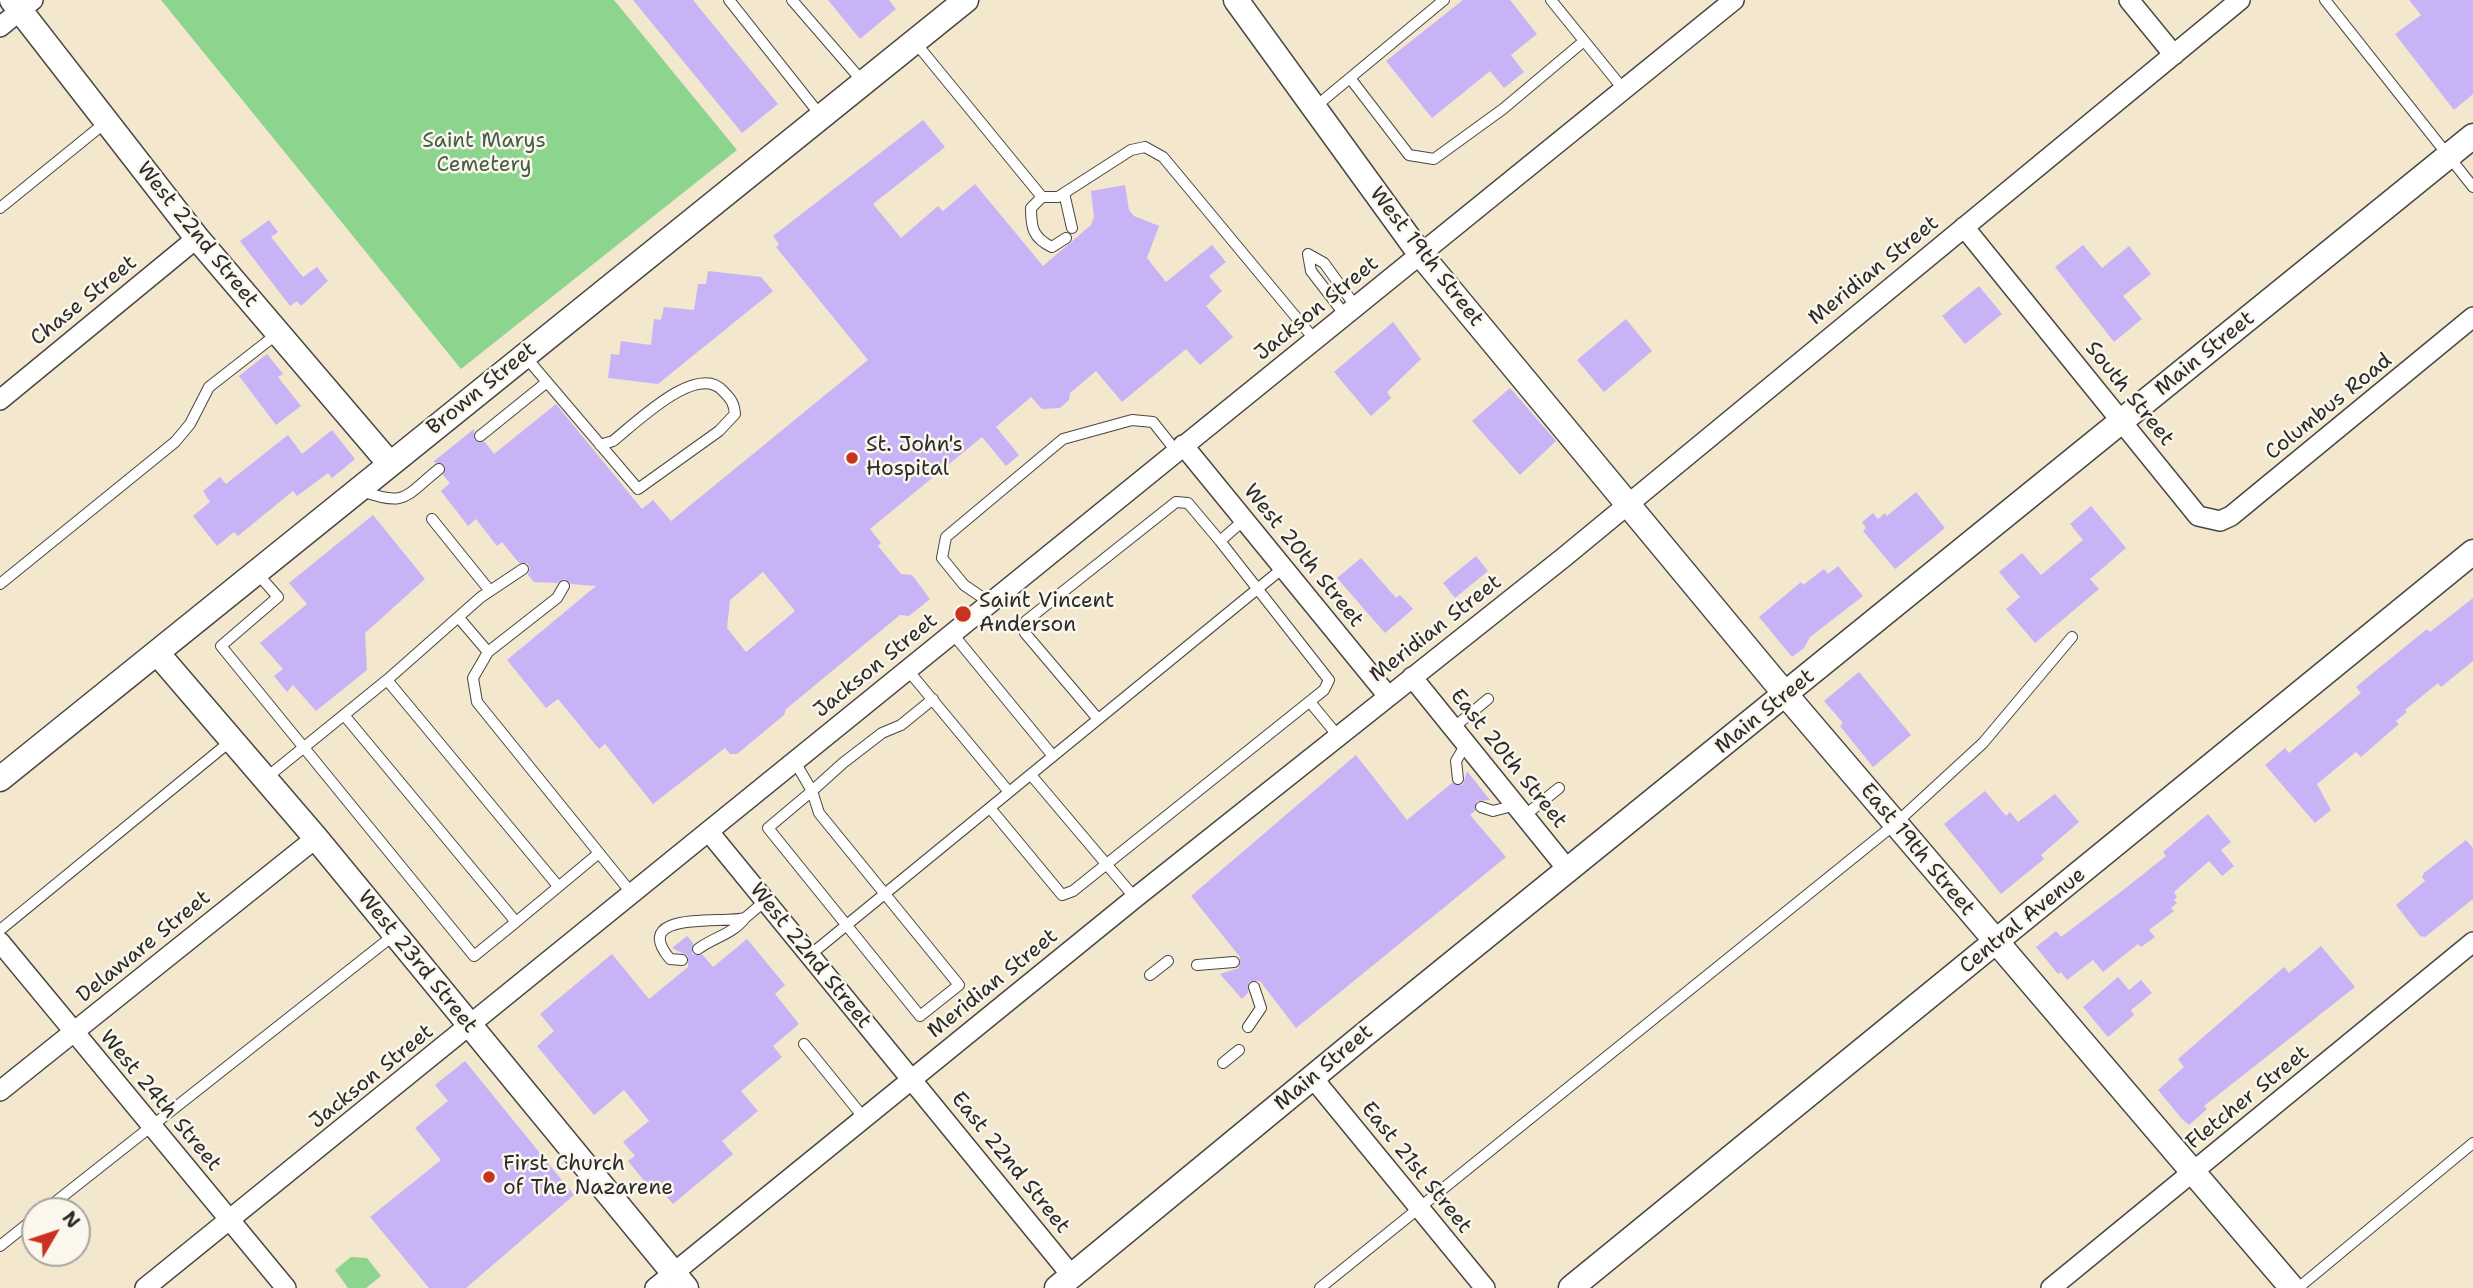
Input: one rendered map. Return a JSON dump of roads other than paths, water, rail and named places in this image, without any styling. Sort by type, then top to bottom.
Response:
[{"type":"street","name":"Brown Street","points":[[0,779],[966,0]]},
{"type":"street","name":"West 19th Street","points":[[1236,0],[1421,255],[1627,505]]},
{"type":"street","name":"Jackson Street","points":[[145,1288],[1734,0]]},
{"type":"street","points":[[2129,0],[2174,55]]},
{"type":"street","name":"Meridian Street","points":[[672,1283],[863,1118],[1627,505],[2240,0]]},
{"type":"street","points":[[0,27],[22,4]]},
{"type":"street","name":"West 22nd Street","points":[[22,4],[107,122],[197,239],[390,464]]},
{"type":"street","name":"Main Street","points":[[1065,1282],[1312,1077],[2473,136]]},
{"type":"street","name":"South Street","points":[[1964,227],[2198,516],[2209,521]]},
{"type":"street","name":"Chase Street","points":[[0,400],[197,239]]},
{"type":"street","name":"Columbus Road","points":[[2209,521],[2231,516],[2473,317]]},
{"type":"street","name":"West 20th Street","points":[[1180,448],[1244,520],[1388,696]]},
{"type":"street","name":"East 19th Street","points":[[1627,505],[2192,1174],[2292,1288]]},
{"type":"street","name":"Central Avenue","points":[[1571,1288],[2473,552]]},
{"type":"street","name":"West 23rd Street","points":[[158,653],[316,838],[470,1027],[672,1283]]},
{"type":"street","name":"East 20th Street","points":[[1412,677],[1568,870]]},
{"type":"street","name":"West 22nd Street","points":[[709,832],[912,1079]]},
{"type":"street","name":"Delaware Street","points":[[0,1091],[316,838]]},
{"type":"street","name":"West 24th Street","points":[[0,942],[286,1288]]},
{"type":"street","name":"Fletcher Street","points":[[2051,1288],[2473,942]]},
{"type":"street","name":"East 21st Street","points":[[1312,1077],[1485,1288]]},
{"type":"street","name":"East 22nd Street","points":[[912,1079],[1065,1282]]},
{"type":"lane","points":[[729,0],[821,116]]},
{"type":"lane","points":[[792,0],[863,83]]},
{"type":"lane","points":[[1315,108],[1444,0]]},
{"type":"lane","points":[[1551,0],[1624,90]]},
{"type":"lane","points":[[2325,0],[2473,187]]},
{"type":"lane","points":[[1350,78],[1409,155],[1434,159],[1503,109],[1584,41]]},
{"type":"lane","points":[[914,42],[1042,197]]},
{"type":"lane","points":[[0,208],[107,122]]},
{"type":"lane","points":[[1066,238],[1052,247],[1038,240],[1031,227],[1031,208],[1042,197],[1058,197],[1131,149],[1145,147],[1163,158],[1315,340]]},
{"type":"lane","points":[[1064,193],[1072,228]]},
{"type":"lane","points":[[1308,254],[1324,263],[1351,311],[1311,271],[1308,254]]},
{"type":"lane","points":[[0,584],[175,442],[190,424],[209,387],[277,334]]},
{"type":"lane","points":[[524,355],[638,489],[719,431],[735,414],[734,403],[719,386],[705,381],[687,385],[613,441],[600,444]]},
{"type":"lane","points":[[480,436],[547,382]]},
{"type":"lane","points":[[989,602],[964,585],[942,558],[946,537],[1063,439],[1132,419],[1153,422],[1180,448]]},
{"type":"lane","points":[[358,489],[389,501],[400,500],[439,469]]},
{"type":"lane","points":[[990,808],[1062,895],[1073,891],[1310,702],[1324,690],[1329,680],[1188,503],[1176,502],[1026,621],[1025,634],[1098,719]]},
{"type":"lane","points":[[432,519],[490,591]]},
{"type":"lane","points":[[1220,541],[1244,520]]},
{"type":"lane","points":[[810,955],[1283,568]]},
{"type":"lane","points":[[265,779],[387,680],[490,591],[523,569]]},
{"type":"lane","points":[[257,573],[278,597],[221,646],[474,956],[599,853]]},
{"type":"lane","points":[[564,586],[557,598],[488,652],[473,678],[477,702],[633,895]]},
{"type":"lane","points":[[459,618],[488,652]]},
{"type":"lane","points":[[952,633],[1053,756]]},
{"type":"lane","points":[[1321,1288],[1895,824],[1983,743],[2072,637]]},
{"type":"lane","points":[[908,669],[1009,792]]},
{"type":"lane","points":[[387,680],[558,886]]},
{"type":"lane","points":[[794,762],[812,790],[819,813],[959,985],[920,1016],[768,828],[812,790],[842,762],[882,733],[901,725],[933,699]]},
{"type":"lane","points":[[1453,728],[1488,699]]},
{"type":"lane","points":[[1310,702],[1338,736]]},
{"type":"lane","points":[[344,715],[516,922]]},
{"type":"lane","points":[[0,930],[232,740]]},
{"type":"lane","points":[[1458,779],[1456,761],[1466,744]]},
{"type":"lane","points":[[1031,775],[1135,898]]},
{"type":"lane","points":[[1481,807],[1493,811],[1520,811],[1559,788]]},
{"type":"lane","points":[[698,949],[712,939],[736,930],[745,918],[765,901]]},
{"type":"lane","points":[[682,960],[670,958],[661,948],[659,938],[665,928],[675,922],[732,921],[745,918]]},
{"type":"lane","points":[[62,1197],[394,934]]},
{"type":"lane","points":[[1150,975],[1168,961]]},
{"type":"lane","points":[[1197,965],[1234,962]]},
{"type":"lane","points":[[1248,1027],[1261,1008],[1254,987]]},
{"type":"lane","points":[[804,1044],[863,1118]]},
{"type":"lane","points":[[1223,1063],[1239,1050]]},
{"type":"lane","points":[[2298,1288],[2473,1143]]},
{"type":"lane","points":[[0,1246],[21,1229]]},
{"type":"place","name":"St. John's Hospital","points":[[852,458]]},
{"type":"place","name":"Saint Vincent Anderson","points":[[963,614]]},
{"type":"place","name":"First Church of The Nazarene","points":[[489,1177]]},
{"type":"park label","name":"Saint Marys Cemetery","points":[[484,154]]}]
